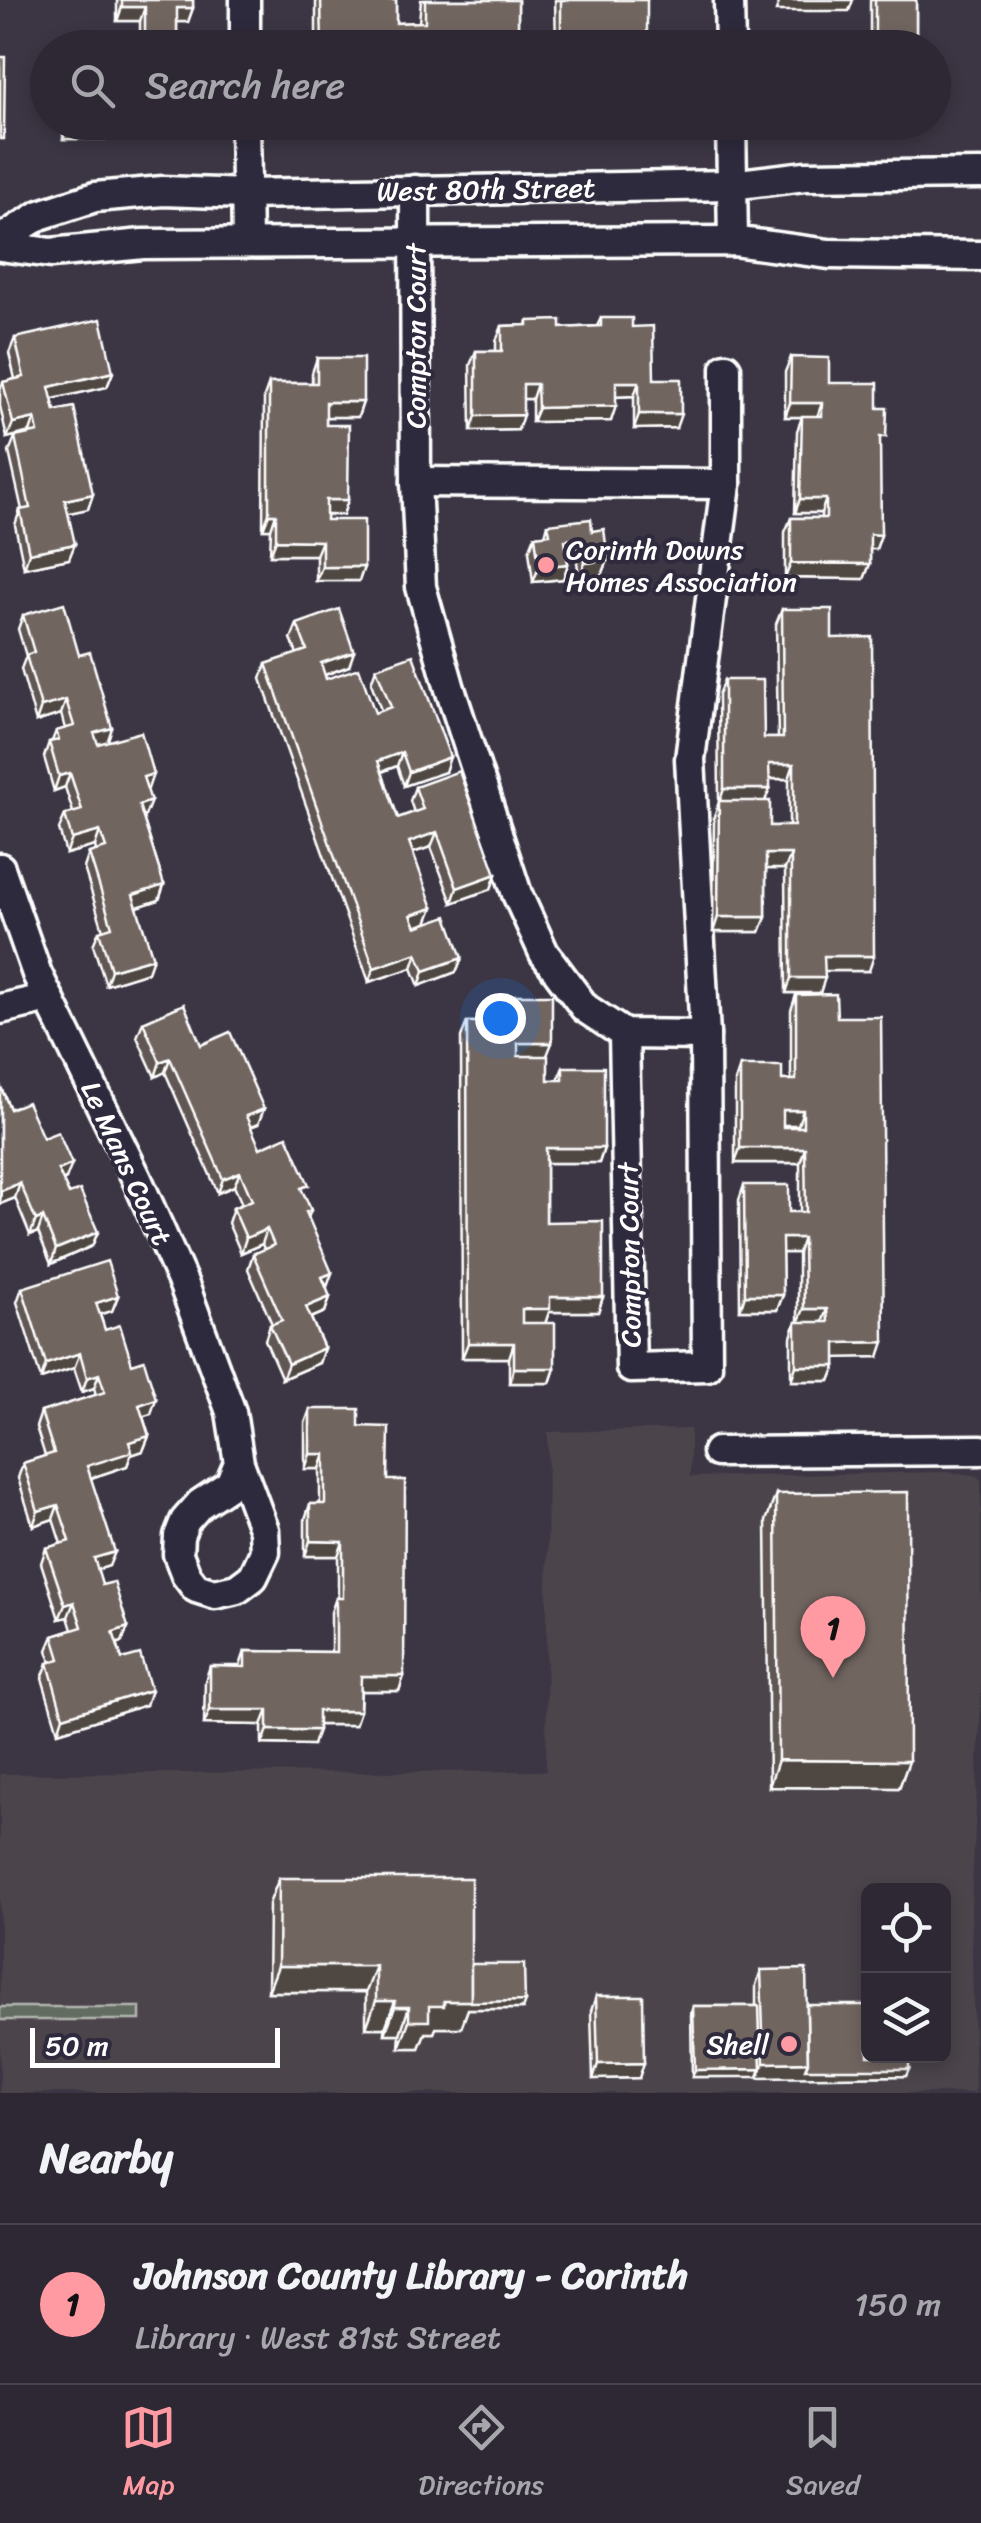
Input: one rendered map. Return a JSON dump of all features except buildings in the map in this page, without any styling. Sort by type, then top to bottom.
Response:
[{"type":"street","points":[[245,0],[245,30]]},
{"type":"street","points":[[729,0],[730,30]]},
{"type":"street","points":[[245,140],[247,243]]},
{"type":"street","points":[[730,140],[733,241]]},
{"type":"street","name":"West 80th Street","points":[[0,243],[40,214],[95,197],[163,192],[246,194],[731,185],[805,176],[981,174]]},
{"type":"street","name":"Compton Court","points":[[415,190],[416,482],[421,587],[517,894],[544,953],[586,1008],[624,1034],[631,1368],[708,1366],[705,1035],[690,759],[726,484],[726,368]]},
{"type":"street","name":"West 80th Street","points":[[0,243],[51,253],[144,244],[733,241],[830,254],[981,256]]},
{"type":"street","points":[[416,482],[726,484]]},
{"type":"street","name":"Le Mans Court","points":[[0,868],[38,974],[184,1284],[232,1412],[239,1463]]},
{"type":"street","points":[[0,1010],[50,998]]},
{"type":"street","points":[[624,1034],[705,1035]]},
{"type":"street","points":[[717,1452],[981,1450]]},
{"type":"shaded area","points":[[690,1429],[690,1477],[949,1472],[977,1476],[981,1481],[981,1700],[971,1908],[975,2093],[0,2093],[0,1774],[546,1771],[548,1432]]},
{"type":"shaded area","points":[[0,2007],[140,2007],[140,2020],[0,2020]]},
{"type":"place","name":"Corinth Downs Homes Association","points":[[546,565]]},
{"type":"place","name":"Johnson County Library - Corinth","points":[[833,1678]]},
{"type":"place","name":"Shell","points":[[789,2044]]}]
